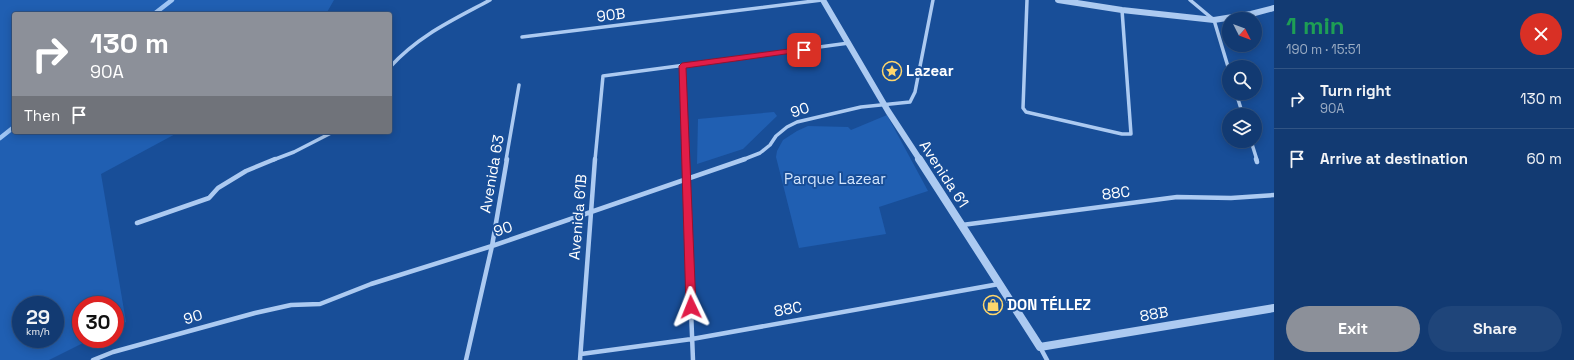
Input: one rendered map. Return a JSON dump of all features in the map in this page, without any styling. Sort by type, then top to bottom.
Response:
[{"type":"street","points":[[392,64],[400,54],[433,29],[490,0]]},
{"type":"street","name":"90B","points":[[522,37],[823,0]]},
{"type":"street","name":"Avenida 61","points":[[823,0],[850,43],[884,104],[1047,360]]},
{"type":"street","name":"90","points":[[94,360],[113,352],[255,313],[291,305],[320,304],[371,284],[492,246],[760,153],[770,145],[776,136],[797,122],[833,113],[884,104],[897,105],[910,102],[914,92],[933,0]]},
{"type":"street","points":[[1026,0],[1023,108],[1026,112],[1122,134],[1131,134],[1122,10]]},
{"type":"street","points":[[1058,0],[1097,7],[1214,20],[1251,14],[1274,8]]},
{"type":"street","points":[[1090,0],[1097,7]]},
{"type":"street","points":[[1190,0],[1214,20],[1226,60]]},
{"type":"street","points":[[693,360],[688,179],[682,66],[850,43]]},
{"type":"street","name":"Avenida 61B","points":[[580,360],[590,211],[603,76],[682,66]]},
{"type":"street","name":"Avenida 63","points":[[466,360],[492,246],[519,85]]},
{"type":"street","points":[[137,223],[208,198],[218,188],[246,171],[294,152],[330,134]]},
{"type":"street","points":[[1253,148],[1257,162]]},
{"type":"street","name":"88C","points":[[962,225],[1177,197],[1231,198],[1274,195]]},
{"type":"street","name":"88C","points":[[581,354],[692,339],[999,284]]},
{"type":"street","name":"88B","points":[[1040,348],[1274,308]]},
{"type":"green space","points":[[0,0],[334,0],[327,12],[12,12],[12,134],[175,134],[101,174],[122,296],[72,296],[73,348],[49,360],[0,360]]},
{"type":"green space","points":[[774,112],[777,116],[743,149],[697,164],[698,119]]},
{"type":"green space","name":"Parque Lazear","points":[[887,115],[928,191],[879,207],[886,234],[799,248],[776,157],[777,151],[783,140],[808,126],[848,127],[851,130]]},
{"type":"green space","points":[[124,310],[126,322],[124,323]]},
{"type":"waterway","points":[[157,12],[172,0]]},
{"type":"waterway","points":[[0,138],[12,129]]},
{"type":"place","name":"Lazear","points":[[892,71]]},
{"type":"place","name":"DON TÉLLEZ","points":[[993,305]]},
{"type":"route","points":[[691,307],[688,179],[682,66],[804,50]]}]
